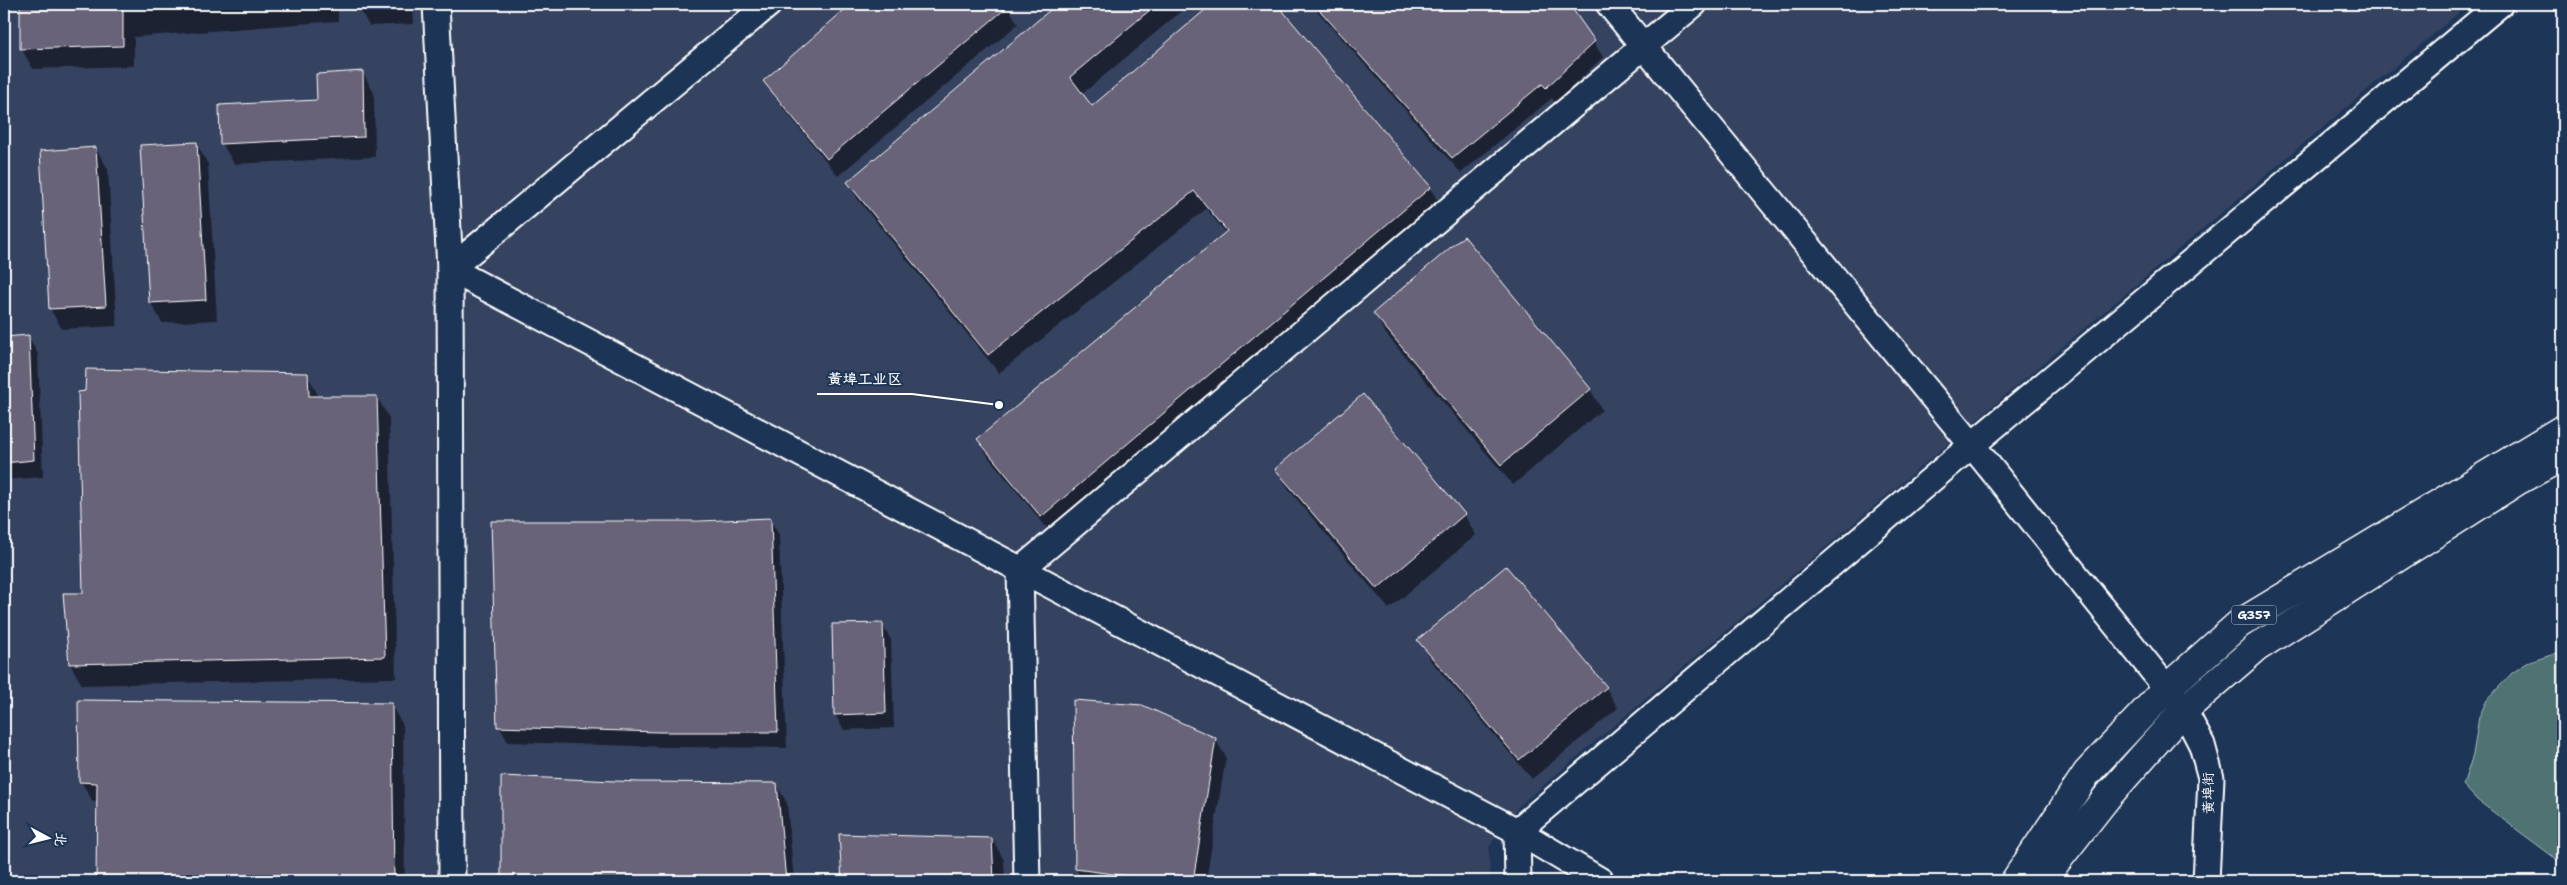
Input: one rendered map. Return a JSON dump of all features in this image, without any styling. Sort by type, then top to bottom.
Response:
[{"type":"highway","name":"G357","points":[[2014,881],[2087,773],[2167,688],[2239,624],[2563,429]]},
{"type":"highway","name":"G357","points":[[2041,881],[2107,797],[2184,710],[2256,648],[2518,481],[2563,456]]},
{"type":"street","points":[[436,4],[450,270],[452,881]]},
{"type":"street","points":[[450,270],[769,4]]},
{"type":"street","name":"黄埠街","points":[[1609,4],[1972,445],[2184,710],[2202,745],[2211,778],[2206,881]]},
{"type":"street","points":[[1020,570],[1694,4]]},
{"type":"street","points":[[1516,831],[1972,445],[2500,4]]},
{"type":"street","points":[[450,270],[1516,831],[1602,881]]},
{"type":"street","points":[[1020,570],[1027,881]]},
{"type":"street","points":[[1516,831],[1518,881]]},
{"type":"shaded area","points":[[4,4],[2469,4],[1519,806],[1489,847],[1490,881],[7,881],[4,856]]},
{"type":"green space","points":[[2563,651],[2563,864],[2477,800],[2463,785],[2473,755],[2479,717],[2487,700],[2512,673],[2527,663]]},
{"type":"building","points":[[20,4],[123,4],[123,46],[20,49]]},
{"type":"building","points":[[851,4],[1011,4],[827,159],[763,81]]},
{"type":"building","points":[[1057,4],[1157,4],[1070,77],[1092,106],[1212,4],[1277,4],[1431,187],[1041,517],[977,439],[1227,231],[1194,191],[988,355],[847,182]]},
{"type":"building","points":[[1314,4],[1569,4],[1595,41],[1546,88],[1542,84],[1452,158]]},
{"type":"building","points":[[363,71],[364,137],[220,144],[219,105],[317,100],[316,74]]},
{"type":"building","points":[[197,142],[206,300],[149,303],[140,145]]},
{"type":"building","points":[[96,147],[106,306],[49,309],[40,151]]},
{"type":"building","points":[[1464,236],[1591,389],[1501,465],[1373,313]]},
{"type":"building","points":[[29,335],[34,460],[4,463],[4,337]]},
{"type":"building","points":[[86,369],[308,373],[309,396],[377,396],[385,657],[69,664],[63,593],[83,593],[78,392],[85,391]]},
{"type":"building","points":[[1363,394],[1465,514],[1377,589],[1275,469]]},
{"type":"building","points":[[771,518],[778,732],[658,732],[497,727],[491,521],[699,521]]},
{"type":"building","points":[[1506,566],[1607,687],[1519,760],[1417,640]]},
{"type":"building","points":[[883,623],[886,713],[834,715],[832,624]]},
{"type":"building","points":[[78,700],[392,703],[394,881],[96,881],[97,783],[79,782]]},
{"type":"building","points":[[1073,700],[1142,705],[1216,738],[1193,881],[1166,881],[1075,869]]},
{"type":"building","points":[[501,776],[638,782],[777,783],[786,881],[501,881]]},
{"type":"building","points":[[839,834],[992,838],[994,881],[842,881]]},
{"type":"place","name":"黄埠工业区","points":[[999,405]]}]
